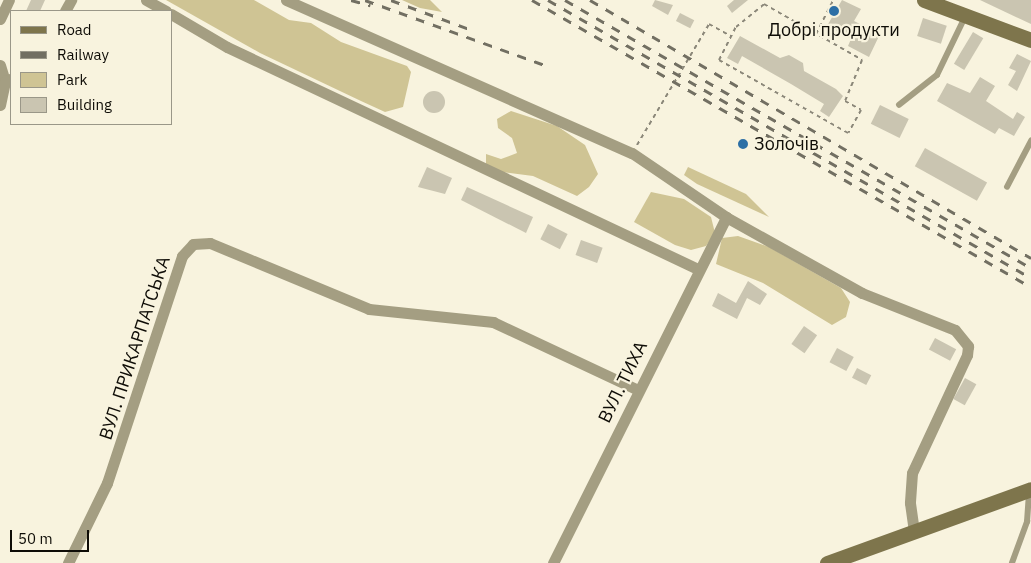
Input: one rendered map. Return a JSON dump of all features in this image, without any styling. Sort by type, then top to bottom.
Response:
[{"type":"street","points":[[0,19],[9,0]]},
{"type":"street","points":[[146,0],[164,10]]},
{"type":"street","points":[[286,0],[632,154],[726,217],[862,294],[955,330],[968,346],[964,366],[912,473],[910,503],[914,530]]},
{"type":"street","points":[[924,0],[966,14],[1031,40]]},
{"type":"street","points":[[172,15],[227,47],[698,269]]},
{"type":"street","points":[[0,65],[8,79],[0,105]]},
{"type":"street","name":"ВУЛ. ТИХА","points":[[553,563],[698,269],[726,217]]},
{"type":"street","name":"ВУЛ. ПРИКАРПАТСЬКА","points":[[68,563],[110,475],[182,256],[193,244],[210,243],[369,309],[402,315],[467,316],[524,333],[638,390]]},
{"type":"street","points":[[827,563],[914,530],[1030,490]]},
{"type":"lane","points":[[898,105],[937,75],[966,14]]},
{"type":"lane","points":[[1007,187],[1031,141]]},
{"type":"lane","points":[[1012,563],[1027,522],[1030,490]]},
{"type":"path","points":[[816,34],[833,0]]},
{"type":"path","points":[[764,4],[816,34],[862,60],[845,101],[861,110],[848,133],[719,60],[732,36],[764,4]]},
{"type":"path","points":[[632,154],[709,24],[732,36]]},
{"type":"green space","points":[[166,0],[254,0],[289,20],[311,23],[341,42],[407,66],[411,72],[403,107],[385,112],[260,53]]},
{"type":"green space","points":[[402,0],[430,0],[442,12],[420,8]]},
{"type":"green space","points":[[511,111],[557,126],[585,145],[598,174],[589,187],[577,196],[533,176],[486,170],[486,154],[501,159],[517,153],[512,138],[498,128],[497,119]]},
{"type":"green space","points":[[688,167],[746,194],[769,217],[697,184],[684,175]]},
{"type":"green space","points":[[651,192],[684,199],[711,217],[715,233],[706,246],[691,250],[675,245],[634,222]]},
{"type":"green space","points":[[738,236],[769,247],[841,288],[850,302],[846,317],[832,325],[763,283],[716,264],[722,238]]},
{"type":"building","points":[[31,0],[45,0],[40,10],[26,10]]},
{"type":"building","points":[[655,0],[673,5],[668,15],[652,6]]},
{"type":"building","points":[[734,0],[748,0],[732,13],[727,6]]},
{"type":"building","points":[[842,0],[861,9],[854,21],[880,34],[869,57],[848,46],[851,39],[827,26]]},
{"type":"building","points":[[980,0],[1031,0],[1031,24]]},
{"type":"building","points":[[680,13],[694,20],[690,28],[676,21]]},
{"type":"building","points":[[923,18],[947,26],[941,44],[917,36]]},
{"type":"building","points":[[973,32],[983,38],[964,70],[954,64]]},
{"type":"building","name":"Золочів","points":[[740,36],[780,58],[789,55],[803,63],[804,71],[836,89],[843,96],[829,117],[820,111],[824,104],[791,84],[742,56],[738,64],[727,58]]},
{"type":"building","points":[[1017,54],[1031,61],[1017,91],[1008,85],[1016,71],[1009,68]]},
{"type":"building","points":[[980,77],[995,86],[986,101],[1013,119],[1017,112],[1025,117],[1014,136],[999,128],[995,134],[937,101],[947,83],[970,93]]},
{"type":"building","points":[[430,91],[438,91],[445,98],[445,106],[438,113],[430,113],[423,106],[423,98]]},
{"type":"building","points":[[880,105],[909,119],[900,138],[871,124]]},
{"type":"building","points":[[925,148],[987,182],[977,201],[915,166]]},
{"type":"building","points":[[427,167],[452,178],[445,194],[418,187]]},
{"type":"building","points":[[467,187],[533,217],[526,233],[461,200]]},
{"type":"building","points":[[548,224],[568,234],[560,249],[540,239]]},
{"type":"building","points":[[581,240],[603,248],[597,263],[576,255]]},
{"type":"building","points":[[748,281],[767,294],[760,305],[747,298],[737,319],[712,306],[718,293],[736,303]]},
{"type":"building","points":[[804,326],[817,335],[804,353],[791,344]]},
{"type":"building","points":[[935,338],[956,349],[950,361],[929,349]]},
{"type":"building","points":[[837,348],[854,357],[846,371],[829,362]]},
{"type":"building","points":[[857,368],[871,375],[866,385],[852,378]]},
{"type":"building","points":[[965,378],[976,384],[965,405],[953,399]]},
{"type":"railway","points":[[351,0],[370,5]]},
{"type":"railway","points":[[365,0],[547,66]]},
{"type":"railway","points":[[391,0],[472,30]]},
{"type":"railway","points":[[532,0],[1031,287]]},
{"type":"railway","points":[[548,0],[1031,278]]},
{"type":"railway","points":[[565,0],[1031,268]]},
{"type":"railway","points":[[590,0],[1031,258]]},
{"type":"place","name":"Добрі продукти","points":[[834,11]]},
{"type":"place","name":"Золочів","points":[[743,144]]}]
